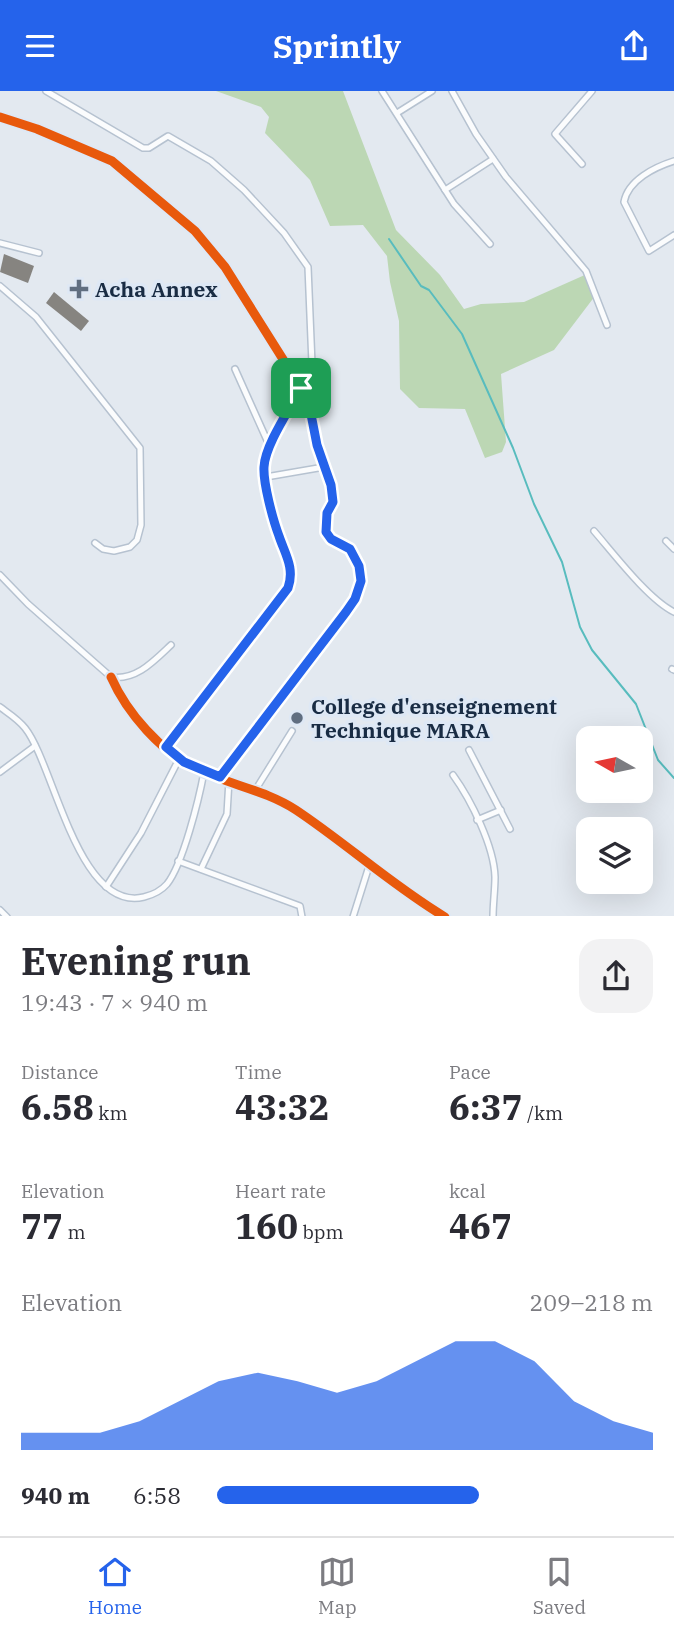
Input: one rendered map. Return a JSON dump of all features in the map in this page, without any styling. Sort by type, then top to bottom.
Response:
[{"type":"street","points":[[46,91],[142,148],[149,148],[168,136],[197,151],[244,190],[284,233],[308,267],[311,282],[308,305],[312,364],[270,447],[264,468],[273,517],[291,573],[288,588],[166,747]]},
{"type":"street","points":[[382,91],[445,190],[468,222],[490,244]]},
{"type":"street","points":[[397,113],[432,91]]},
{"type":"street","points":[[452,91],[470,125],[493,159],[584,267],[607,325]]},
{"type":"street","points":[[582,164],[555,134],[592,91]]},
{"type":"street","points":[[0,117],[37,129],[112,161],[195,231],[225,267],[301,388],[312,412],[333,502],[327,513],[326,532],[331,539],[350,549],[359,566],[361,581],[355,599],[327,639],[220,777]]},
{"type":"street","points":[[445,190],[493,159]]},
{"type":"street","points":[[674,161],[660,165],[638,180],[624,202],[649,251],[674,235]]},
{"type":"street","points":[[0,243],[39,253]]},
{"type":"street","points":[[0,286],[36,317],[140,448],[141,525],[136,540],[130,547],[114,551],[103,549],[95,543]]},
{"type":"street","points":[[235,369],[270,447]]},
{"type":"street","points":[[266,477],[324,467]]},
{"type":"street","points":[[594,531],[630,574],[659,603],[674,612]]},
{"type":"street","points":[[666,541],[674,549]]},
{"type":"street","points":[[0,575],[28,604],[111,677],[116,691],[128,706],[179,759],[204,772],[256,789],[294,809],[445,916]]},
{"type":"street","points":[[111,677],[125,678],[135,675],[171,645]]},
{"type":"street","points":[[0,707],[26,729],[87,864],[106,887],[124,898],[141,898],[155,893],[167,884],[178,861],[204,772]]},
{"type":"street","points":[[256,789],[292,731]]},
{"type":"street","points":[[0,772],[35,746]]},
{"type":"street","points":[[469,750],[510,829]]},
{"type":"street","points":[[106,887],[153,813],[179,759]]},
{"type":"street","points":[[453,775],[466,793],[492,858],[495,878],[493,916]]},
{"type":"street","points":[[201,869],[227,814],[229,781]]},
{"type":"street","points":[[477,820],[501,810]]},
{"type":"street","points":[[178,861],[300,906],[302,916]]},
{"type":"street","points":[[353,916],[370,863]]},
{"type":"street","points":[[0,910],[7,916]]},
{"type":"green space","points":[[216,91],[343,91],[396,230],[440,275],[464,309],[481,304],[524,302],[587,274],[595,296],[554,350],[501,374],[506,442],[502,452],[485,458],[465,409],[419,408],[400,389],[399,321],[387,256],[363,225],[330,226],[310,180],[265,133],[269,117],[261,107]]},
{"type":"building","points":[[4,254],[34,266],[28,283],[0,272]]},
{"type":"building","points":[[54,292],[89,321],[81,331],[46,303]]},
{"type":"waterway","points":[[389,239],[421,286],[429,290],[462,334],[513,448],[534,504],[562,562],[580,627],[592,650],[636,704],[658,760],[674,778]]},
{"type":"cycle path","points":[[0,117],[37,129],[112,161],[195,231],[225,267],[308,399],[317,445],[331,485],[333,501],[327,513],[326,532],[331,539],[350,549],[359,566],[361,581],[347,612],[220,777]]},
{"type":"cycle path","points":[[111,677],[126,704],[146,730],[171,753],[197,769],[272,797],[296,810],[443,916]]},
{"type":"place","name":"Acha Annex","points":[[79,289]]},
{"type":"place","name":"College d'enseignement Technique MARA","points":[[297,718]]},
{"type":"route","points":[[301,388],[308,399],[317,445],[331,485],[333,502],[327,513],[326,532],[331,539],[350,549],[355,556],[361,581],[355,599],[327,639],[220,777],[184,762],[166,747],[288,588],[291,580],[289,561],[273,517],[264,468],[270,447],[301,388]]}]
